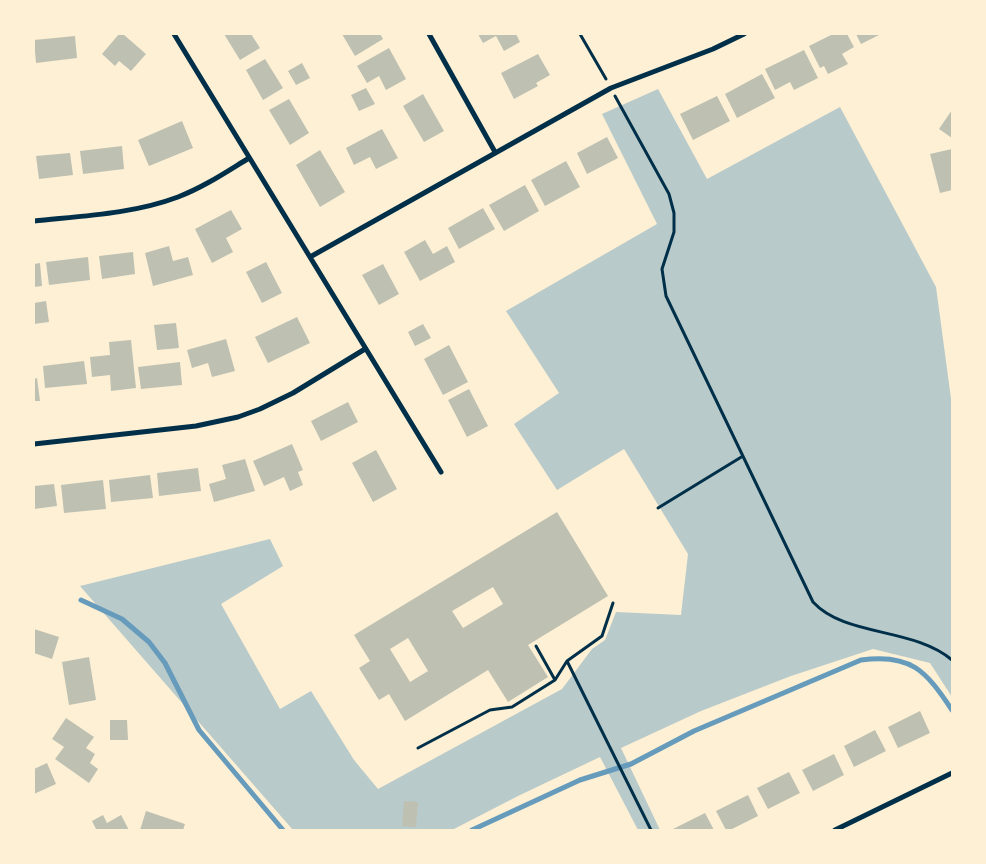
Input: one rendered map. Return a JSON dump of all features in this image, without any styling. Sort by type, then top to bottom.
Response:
[{"type":"street","points":[[174,34],[441,472]]},
{"type":"street","points":[[429,34],[495,152]]},
{"type":"street","points":[[310,257],[611,88],[713,49],[744,34]]},
{"type":"street","points":[[34,221],[124,211],[163,202],[200,186],[249,158]]},
{"type":"street","points":[[34,444],[196,426],[238,417],[260,410],[293,393],[365,349]]},
{"type":"street","points":[[835,830],[952,774]]},
{"type":"path","points":[[580,34],[606,80]]},
{"type":"path","points":[[615,96],[669,194],[674,213],[674,232],[662,269],[666,296],[809,594],[820,609],[837,619],[926,644],[952,660]]},
{"type":"path","points":[[658,508],[743,456]]},
{"type":"path","points":[[418,748],[490,710],[512,707],[554,680],[567,661],[602,636],[613,603]]},
{"type":"path","points":[[536,646],[554,680]]},
{"type":"path","points":[[567,661],[651,830]]},
{"type":"shaded area","points":[[658,89],[707,179],[840,107],[936,287],[952,406],[952,697],[930,663],[873,649],[791,676],[701,711],[621,748],[660,830],[638,830],[600,757],[452,830],[293,830],[80,586],[270,539],[283,566],[221,604],[280,709],[311,691],[354,760],[378,789],[562,689],[592,649],[605,640],[616,612],[681,615],[688,554],[624,449],[557,490],[514,424],[559,393],[506,311],[657,224],[602,114]]},
{"type":"building","points":[[119,34],[123,34],[146,54],[131,71],[119,61],[115,66],[102,54]]},
{"type":"building","points":[[224,34],[251,34],[260,48],[240,60]]},
{"type":"building","points":[[342,34],[380,34],[383,39],[355,56]]},
{"type":"building","points":[[478,34],[516,34],[520,42],[504,51],[496,36],[483,43]]},
{"type":"building","points":[[833,34],[847,34],[854,47],[842,54],[848,64],[828,74],[824,66],[820,68],[809,46]]},
{"type":"building","points":[[856,34],[881,34],[861,44]]},
{"type":"building","points":[[75,36],[77,58],[36,63],[34,40]]},
{"type":"building","points":[[389,48],[406,79],[386,90],[379,76],[367,83],[357,66]]},
{"type":"building","points":[[804,50],[818,78],[794,90],[790,82],[775,90],[765,69]]},
{"type":"building","points":[[538,54],[550,75],[536,83],[538,86],[514,99],[501,73]]},
{"type":"building","points":[[265,59],[283,88],[263,100],[246,70]]},
{"type":"building","points":[[302,63],[310,78],[296,85],[288,71]]},
{"type":"building","points":[[762,74],[775,98],[737,118],[725,94]]},
{"type":"building","points":[[366,88],[375,104],[359,111],[351,95]]},
{"type":"building","points":[[423,94],[444,131],[424,142],[403,106]]},
{"type":"building","points":[[717,96],[730,121],[693,140],[680,114]]},
{"type":"building","points":[[289,99],[309,133],[290,145],[269,110]]},
{"type":"building","points":[[952,110],[952,138],[939,129]]},
{"type":"building","points":[[182,121],[193,148],[149,166],[138,140]]},
{"type":"building","points":[[382,129],[398,158],[376,169],[370,157],[354,165],[346,148]]},
{"type":"building","points":[[607,137],[618,158],[587,174],[577,153]]},
{"type":"building","points":[[122,146],[124,169],[83,174],[80,151]]},
{"type":"building","points":[[952,149],[952,190],[940,193],[930,154]]},
{"type":"building","points":[[320,150],[345,192],[320,207],[296,165]]},
{"type":"building","points":[[70,153],[73,175],[39,179],[36,156]]},
{"type":"building","points":[[566,161],[580,187],[545,206],[531,180]]},
{"type":"building","points":[[525,185],[539,211],[504,231],[489,205]]},
{"type":"building","points":[[483,208],[495,229],[459,249],[448,228]]},
{"type":"building","points":[[231,210],[242,229],[226,238],[233,252],[212,263],[195,229]]},
{"type":"building","points":[[425,240],[433,254],[447,246],[455,262],[420,281],[404,252]]},
{"type":"building","points":[[169,246],[173,261],[188,257],[193,275],[153,286],[145,253]]},
{"type":"building","points":[[133,252],[135,274],[102,279],[99,256]]},
{"type":"building","points":[[88,257],[90,280],[49,285],[46,262]]},
{"type":"building","points":[[266,262],[282,293],[262,303],[246,272]]},
{"type":"building","points":[[40,263],[42,286],[34,287],[34,264]]},
{"type":"building","points":[[383,264],[399,294],[379,305],[362,275]]},
{"type":"building","points":[[46,301],[49,322],[34,324],[34,303]]},
{"type":"building","points":[[297,317],[310,343],[268,363],[255,337]]},
{"type":"building","points":[[176,323],[179,348],[157,350],[154,325]]},
{"type":"building","points":[[423,324],[431,338],[415,346],[408,332]]},
{"type":"building","points":[[226,339],[235,371],[212,377],[208,363],[192,368],[187,350]]},
{"type":"building","points":[[131,340],[136,388],[111,391],[110,375],[92,377],[90,357],[110,355],[109,342]]},
{"type":"building","points":[[449,345],[468,382],[443,395],[424,359]]},
{"type":"building","points":[[84,361],[87,384],[45,388],[43,366]]},
{"type":"building","points":[[180,362],[182,385],[141,389],[138,367]]},
{"type":"building","points":[[37,378],[40,401],[34,401],[34,379]]},
{"type":"building","points":[[469,389],[488,426],[467,437],[448,400]]},
{"type":"building","points":[[348,402],[358,422],[321,441],[311,421]]},
{"type":"building","points":[[292,444],[303,470],[298,472],[303,485],[290,491],[284,477],[264,486],[253,461]]},
{"type":"building","points":[[376,450],[397,489],[373,502],[352,463]]},
{"type":"building","points":[[245,459],[255,491],[214,502],[209,484],[226,479],[222,465]]},
{"type":"building","points":[[198,468],[201,491],[159,496],[157,473]]},
{"type":"building","points":[[150,475],[153,498],[111,502],[109,480]]},
{"type":"building","points":[[103,480],[106,509],[64,513],[61,485]]},
{"type":"building","points":[[54,484],[57,506],[34,509],[34,486]]},
{"type":"building","points":[[557,512],[608,596],[528,645],[548,677],[508,702],[488,670],[405,721],[389,694],[379,700],[359,668],[370,661],[354,635]],"holes":[[[493,587],[503,604],[463,628],[452,611]],[[408,638],[428,671],[410,682],[390,649]]]},
{"type":"building","points":[[34,629],[59,637],[52,659],[34,653]]},
{"type":"building","points":[[89,657],[96,700],[69,705],[62,662]]},
{"type":"building","points":[[920,711],[930,733],[898,748],[888,727]]},
{"type":"building","points":[[66,718],[94,737],[86,748],[95,754],[90,763],[98,769],[89,783],[55,759],[64,747],[52,739]]},
{"type":"building","points":[[110,720],[127,720],[128,740],[110,740]]},
{"type":"building","points":[[875,730],[886,751],[854,767],[844,746]]},
{"type":"building","points":[[834,754],[844,775],[813,791],[802,770]]},
{"type":"building","points":[[47,763],[56,784],[34,794],[34,769]]},
{"type":"building","points":[[789,772],[800,793],[768,809],[757,788]]},
{"type":"building","points":[[748,795],[758,816],[730,830],[726,830],[716,811]]},
{"type":"building","points":[[404,801],[418,802],[416,827],[402,826]]},
{"type":"building","points":[[146,811],[185,824],[183,830],[140,830]]},
{"type":"building","points":[[705,813],[714,830],[671,830]]},
{"type":"building","points":[[103,815],[107,823],[121,815],[129,830],[93,830],[96,829],[92,821]]},
{"type":"waterway","points":[[81,600],[122,619],[149,642],[165,663],[199,730],[283,830]]},
{"type":"waterway","points":[[472,830],[580,780],[631,764],[694,731],[861,660],[893,659],[905,662],[916,668],[934,685],[952,710]]}]
